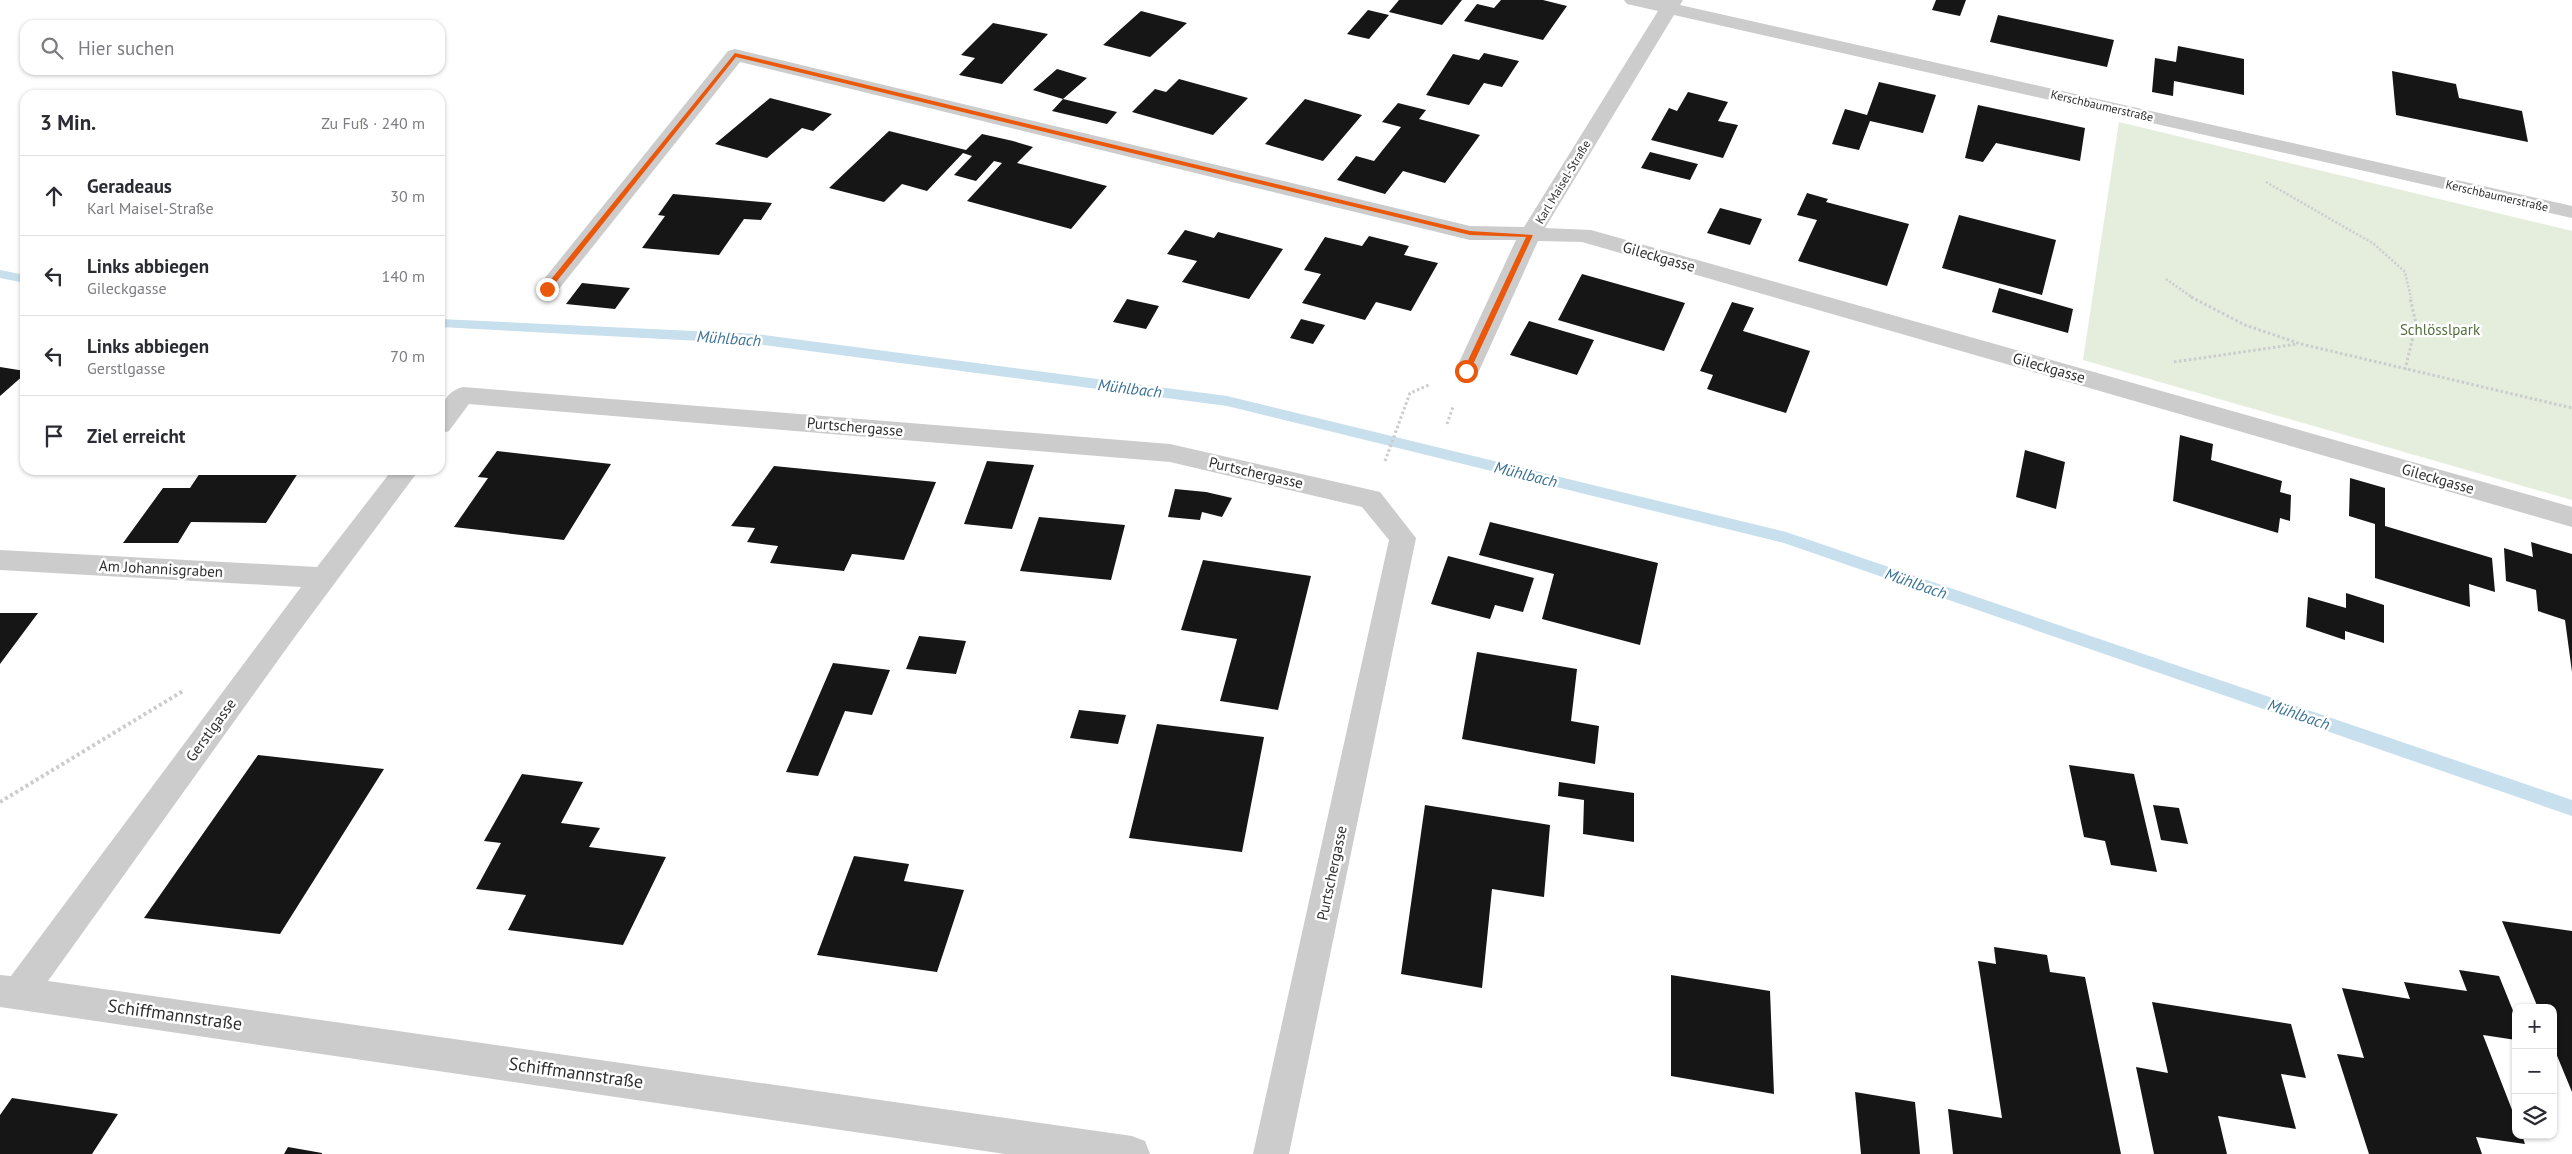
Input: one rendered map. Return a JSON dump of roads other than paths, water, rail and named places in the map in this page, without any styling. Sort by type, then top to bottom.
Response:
[{"type":"street","name":"Kerschbaumerstraße","points":[[1633,0],[1672,4],[2223,134],[2572,212]]},
{"type":"street","name":"Karl Maisel-Straße","points":[[1466,371],[1530,235],[1672,4]]},
{"type":"street","name":"Gileckgasse","points":[[547,289],[735,55],[1470,233],[1583,236],[2572,517]]},
{"type":"street","name":"Purtschergasse","points":[[445,418],[463,395],[1170,453],[1371,499],[1403,538],[1271,1154]]},
{"type":"street","name":"Gerstlgasse","points":[[10,992],[322,578],[402,475]]},
{"type":"street","name":"Am Johannisgraben","points":[[0,560],[322,578]]},
{"type":"street","name":"Schiffmannstraße","points":[[10,992],[1132,1154]]},
{"type":"waterway","name":"Mühlbach","points":[[0,274],[20,278]]},
{"type":"waterway","name":"Mühlbach","points":[[445,323],[757,339],[1227,401],[1786,538],[2572,808]]},
{"type":"park label","name":"Schlösslpark","points":[[2440,330]]}]
